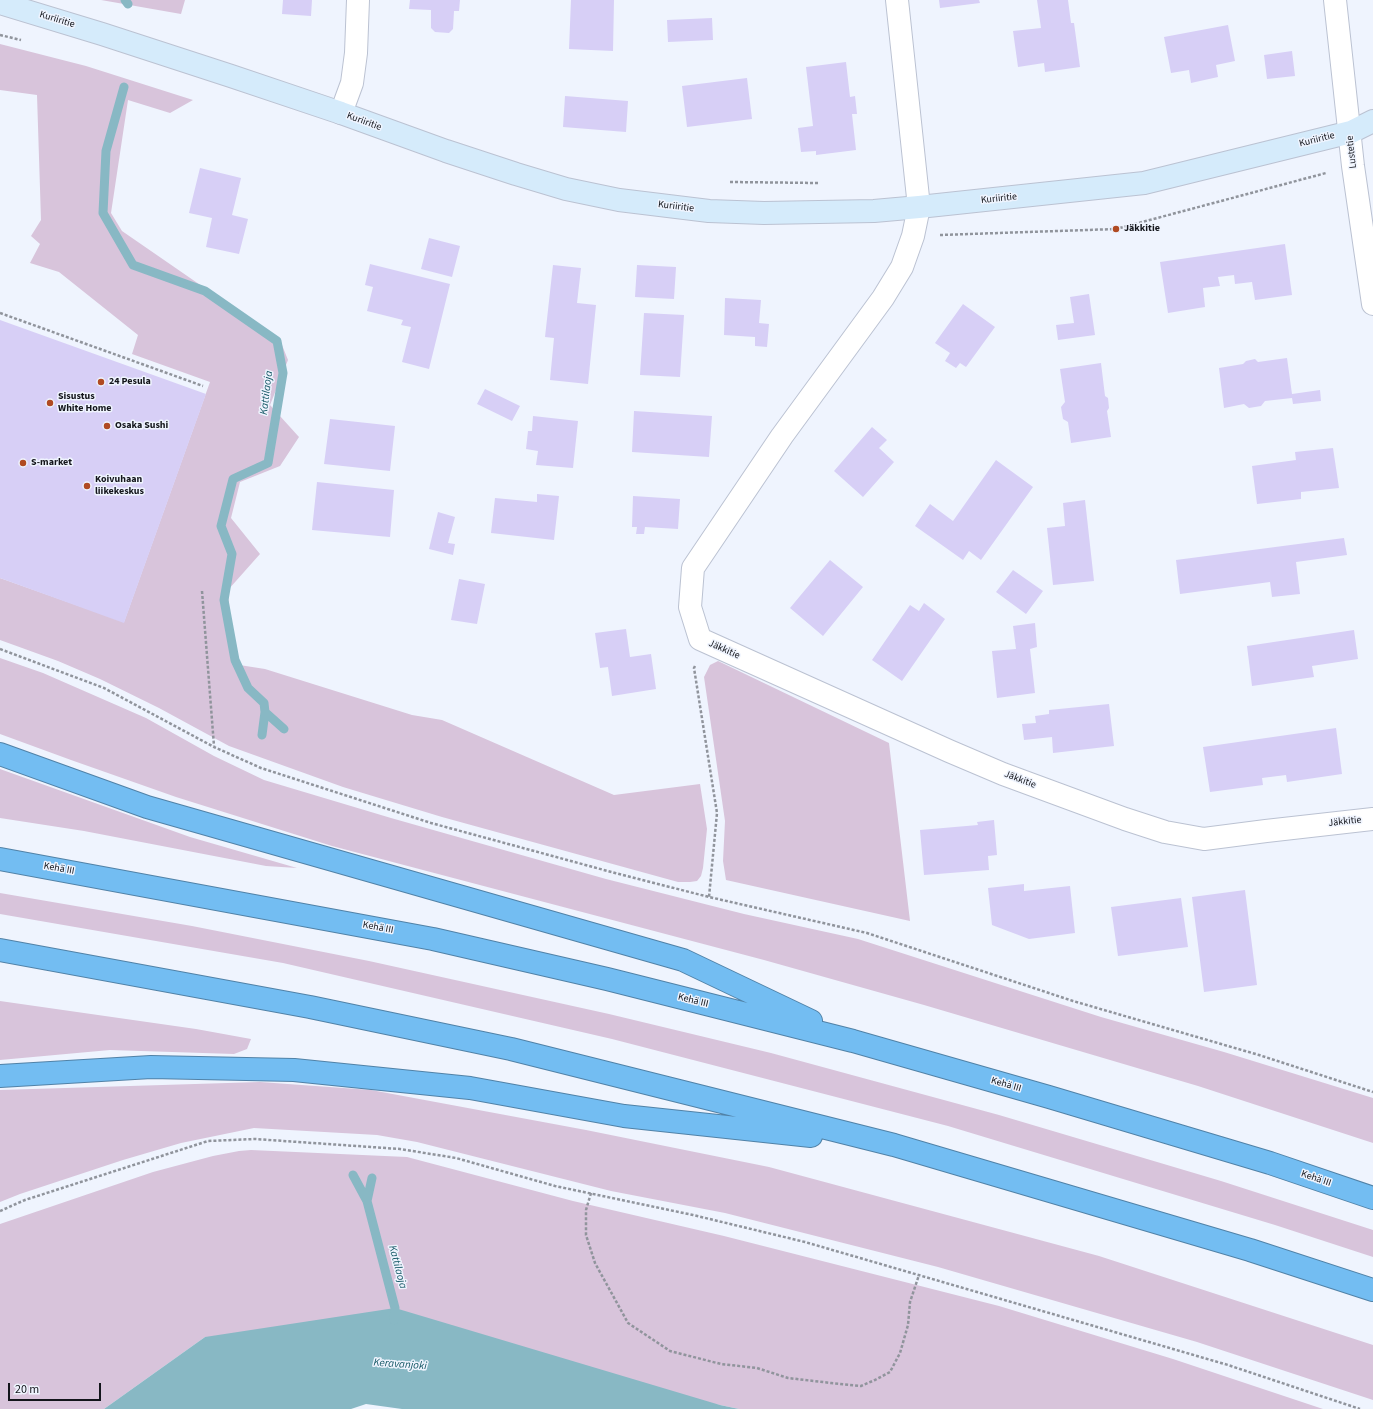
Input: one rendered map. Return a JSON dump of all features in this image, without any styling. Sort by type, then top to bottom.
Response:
[{"type":"highway","points":[[0,754],[147,807],[684,960],[853,1041]]},
{"type":"highway","name":"Kehä III","points":[[0,859],[433,939],[607,979],[853,1041],[1049,1097],[1270,1163],[1373,1198]]},
{"type":"highway","points":[[0,950],[302,1006],[504,1048],[894,1145],[1243,1248],[1373,1290]]},
{"type":"highway","points":[[0,1076],[151,1067],[294,1070],[470,1088],[624,1116],[894,1145]]},
{"type":"street","points":[[341,113],[352,83],[356,53],[358,0]]},
{"type":"street","name":"Jäkkitie","points":[[897,0],[920,207],[913,236],[902,267],[883,298],[782,436],[693,568],[690,607],[700,639],[949,751],[1004,774],[1165,832],[1204,839],[1373,819]]},
{"type":"street","name":"Lustetie","points":[[1335,0],[1353,166],[1373,304]]},
{"type":"street","name":"Kuriiritie","points":[[0,3],[102,34],[341,113],[446,151],[566,189],[619,200],[709,211],[764,213],[874,211],[1144,183],[1350,132],[1373,121]]},
{"type":"path","points":[[0,314],[203,386]]},
{"type":"path","points":[[202,591],[214,747]]},
{"type":"path","points":[[700,639],[694,668],[717,813],[709,897]]},
{"type":"path","points":[[0,649],[104,688],[214,747],[261,768],[431,823],[615,874],[868,933],[1073,1001],[1259,1055],[1373,1092]]},
{"type":"path","points":[[0,1210],[25,1200],[208,1141],[255,1139],[400,1149],[456,1158],[555,1186],[805,1242],[1228,1365],[1360,1409]]},
{"type":"path","points":[[591,1193],[586,1210],[586,1235],[595,1263],[628,1323],[670,1351],[714,1362],[757,1368],[788,1378],[861,1386],[890,1372],[900,1353],[908,1325],[910,1302],[919,1275]]},
{"type":"shaded area","points":[[101,0],[185,0],[181,14]]},
{"type":"shaded area","points":[[0,44],[86,66],[193,100],[170,113],[128,100],[111,213],[122,231],[280,340],[288,360],[270,405],[299,437],[280,466],[240,482],[231,518],[260,554],[228,590],[233,664],[265,669],[412,715],[442,720],[614,795],[700,784],[707,829],[703,868],[701,876],[697,881],[678,882],[442,817],[343,787],[229,746],[159,708],[100,679],[58,661],[0,640],[0,578],[124,622],[210,382],[132,354],[138,335],[59,272],[30,263],[40,244],[31,236],[41,220],[37,95],[0,90]]},
{"type":"shaded area","points":[[0,658],[43,673],[146,718],[214,756],[264,780],[606,879],[744,914],[858,939],[1101,1017],[1224,1052],[1373,1098],[1373,1143],[1198,1086],[924,1005],[764,960],[332,846],[176,797],[71,760],[0,734]]},
{"type":"shaded area","points":[[718,661],[889,743],[910,921],[726,880],[723,861],[725,821],[704,677],[710,665]]},
{"type":"shaded area","points":[[0,769],[190,837],[297,868],[266,866],[84,831],[0,818]]},
{"type":"shaded area","points":[[0,893],[192,926],[369,961],[609,1014],[771,1053],[999,1115],[1221,1181],[1373,1230],[1373,1257],[1275,1225],[948,1126],[612,1039],[283,963],[0,914]]},
{"type":"shaded area","points":[[0,1001],[196,1029],[251,1039],[247,1049],[234,1054],[110,1050],[0,1060]]},
{"type":"shaded area","points":[[260,1082],[371,1090],[586,1130],[769,1167],[1099,1256],[1373,1345],[1373,1400],[1197,1342],[938,1267],[725,1213],[611,1191],[417,1142],[377,1135],[254,1128],[181,1143],[123,1160],[0,1202],[0,1090]]},
{"type":"shaded area","points":[[251,1150],[407,1157],[573,1201],[724,1236],[999,1306],[1173,1359],[1323,1409],[739,1409],[720,1405],[205,1337],[104,1409],[0,1409],[0,1224],[153,1172],[213,1156]]},
{"type":"water","name":"Keravanjoki","points":[[395,1308],[720,1405],[739,1409],[402,1409],[366,1404],[351,1409],[104,1409],[205,1337]]},
{"type":"building","points":[[283,0],[312,0],[311,16],[282,14]]},
{"type":"building","points":[[410,0],[460,0],[459,11],[454,11],[453,29],[449,33],[435,32],[431,28],[431,10],[409,9]]},
{"type":"building","points":[[571,0],[614,0],[613,51],[569,49]]},
{"type":"building","points":[[939,0],[979,0],[980,3],[940,8]]},
{"type":"building","points":[[1037,0],[1068,0],[1071,23],[1074,23],[1080,67],[1045,72],[1044,63],[1018,67],[1013,31],[1041,28]]},
{"type":"building","points":[[712,18],[713,40],[668,42],[667,20]]},
{"type":"building","points":[[1228,25],[1235,61],[1216,65],[1218,77],[1191,83],[1189,70],[1171,73],[1164,37]]},
{"type":"building","points":[[1292,51],[1295,76],[1267,79],[1264,55]]},
{"type":"building","points":[[846,62],[850,97],[855,96],[857,114],[852,114],[856,150],[816,155],[816,151],[801,152],[798,128],[813,126],[806,67]]},
{"type":"building","points":[[747,78],[752,119],[687,127],[682,86]]},
{"type":"building","points":[[565,96],[628,101],[626,132],[563,127]]},
{"type":"building","points":[[200,168],[241,178],[232,215],[248,219],[239,254],[206,247],[212,218],[189,213]]},
{"type":"building","points":[[429,238],[460,246],[452,277],[421,269]]},
{"type":"building","points":[[1285,244],[1292,295],[1255,300],[1252,282],[1235,284],[1234,275],[1218,277],[1220,286],[1203,288],[1205,307],[1168,313],[1160,262]]},
{"type":"building","points":[[370,264],[450,284],[429,369],[402,362],[411,327],[401,325],[403,320],[367,311],[373,287],[365,285]]},
{"type":"building","points":[[553,265],[581,268],[577,303],[596,305],[588,384],[550,380],[554,338],[545,337]]},
{"type":"building","points":[[637,265],[676,267],[674,299],[635,297]]},
{"type":"building","points":[[1089,294],[1095,335],[1058,340],[1056,325],[1074,323],[1070,297]]},
{"type":"building","points":[[725,298],[761,300],[759,323],[769,324],[767,347],[755,346],[755,337],[724,335]]},
{"type":"building","points":[[963,304],[995,327],[966,367],[960,363],[956,368],[945,361],[950,353],[935,343]]},
{"type":"building","points":[[644,313],[684,315],[680,377],[640,375]]},
{"type":"building","name":"Koivuhaan liikekeskus","points":[[0,320],[206,394],[124,623],[0,578]]},
{"type":"building","points":[[1287,358],[1292,394],[1320,390],[1321,401],[1293,404],[1292,398],[1265,401],[1261,406],[1249,408],[1244,404],[1224,408],[1219,368],[1243,364],[1246,361],[1255,359],[1258,362]]},
{"type":"building","points":[[1101,363],[1105,396],[1108,398],[1109,408],[1107,411],[1111,437],[1071,443],[1068,422],[1063,419],[1061,407],[1065,402],[1060,369]]},
{"type":"building","points":[[485,389],[520,406],[512,421],[477,404]]},
{"type":"building","points":[[634,411],[712,416],[709,457],[632,452]]},
{"type":"building","points":[[533,416],[578,421],[573,468],[536,465],[538,451],[526,449],[528,431],[532,431]]},
{"type":"building","points":[[330,419],[395,426],[390,471],[324,464]]},
{"type":"building","points":[[872,427],[887,440],[879,448],[894,462],[863,497],[834,471]]},
{"type":"building","points":[[1333,448],[1339,488],[1301,492],[1301,499],[1257,504],[1252,466],[1296,460],[1295,452]]},
{"type":"building","points":[[996,460],[1033,487],[981,560],[969,551],[963,560],[915,526],[930,504],[953,521]]},
{"type":"building","points":[[317,482],[394,490],[390,537],[312,530]]},
{"type":"building","points":[[537,494],[559,496],[554,540],[491,533],[495,498],[537,502]]},
{"type":"building","points":[[633,496],[680,499],[678,529],[645,527],[644,534],[636,534],[637,527],[632,527]]},
{"type":"building","points":[[1085,500],[1094,581],[1053,585],[1047,528],[1065,526],[1063,503]]},
{"type":"building","points":[[438,512],[455,517],[448,543],[455,544],[453,555],[429,549]]},
{"type":"building","points":[[1344,538],[1347,555],[1296,562],[1300,594],[1272,597],[1270,582],[1180,594],[1176,560]]},
{"type":"building","points":[[830,560],[863,587],[823,636],[790,608]]},
{"type":"building","points":[[1013,570],[1043,591],[1026,614],[996,592]]},
{"type":"building","points":[[459,579],[485,584],[477,624],[451,620]]},
{"type":"building","points":[[924,603],[945,619],[902,681],[872,660],[910,605],[919,611]]},
{"type":"building","points":[[1035,623],[1037,647],[1030,649],[1035,693],[997,698],[992,651],[1016,649],[1013,626]]},
{"type":"building","points":[[626,629],[630,657],[651,654],[656,689],[612,696],[608,667],[600,668],[595,633]]},
{"type":"building","points":[[1354,630],[1358,659],[1312,666],[1314,677],[1252,686],[1247,646]]},
{"type":"building","points":[[1109,704],[1114,746],[1053,753],[1052,737],[1024,740],[1022,724],[1036,723],[1035,716],[1049,714],[1049,710]]},
{"type":"building","points":[[1336,728],[1342,774],[1287,782],[1286,775],[1262,778],[1263,785],[1210,792],[1203,747]]},
{"type":"building","points":[[994,820],[997,855],[988,856],[989,870],[924,875],[920,830],[978,825],[977,822]]},
{"type":"building","points":[[1024,884],[1024,891],[1070,886],[1075,933],[1029,939],[992,925],[988,888]]},
{"type":"building","points":[[1245,890],[1257,985],[1204,992],[1192,897]]},
{"type":"building","points":[[1181,898],[1188,947],[1118,956],[1111,907]]},
{"type":"waterway","name":"Kattilaoja","points":[[125,0],[128,4]]},
{"type":"waterway","name":"Kattilaoja","points":[[124,87],[106,151],[103,213],[133,265],[205,291],[277,341],[283,373],[268,463],[233,479],[221,526],[232,554],[224,600],[235,660],[248,688],[264,703],[265,712],[284,729]]},
{"type":"waterway","points":[[262,735],[265,712]]},
{"type":"waterway","points":[[353,1175],[367,1201]]},
{"type":"waterway","name":"Kattilaoja","points":[[372,1178],[367,1201],[395,1308],[394,1320]]},
{"type":"place","name":"Jäkkitie","points":[[1116,229]]},
{"type":"place","name":"24 Pesula","points":[[101,382]]},
{"type":"place","name":"Sisustus White Home","points":[[50,403]]},
{"type":"place","name":"Osaka Sushi","points":[[107,426]]},
{"type":"place","name":"S-market","points":[[23,463]]},
{"type":"place","name":"Koivuhaan liikekeskus","points":[[87,486]]}]
